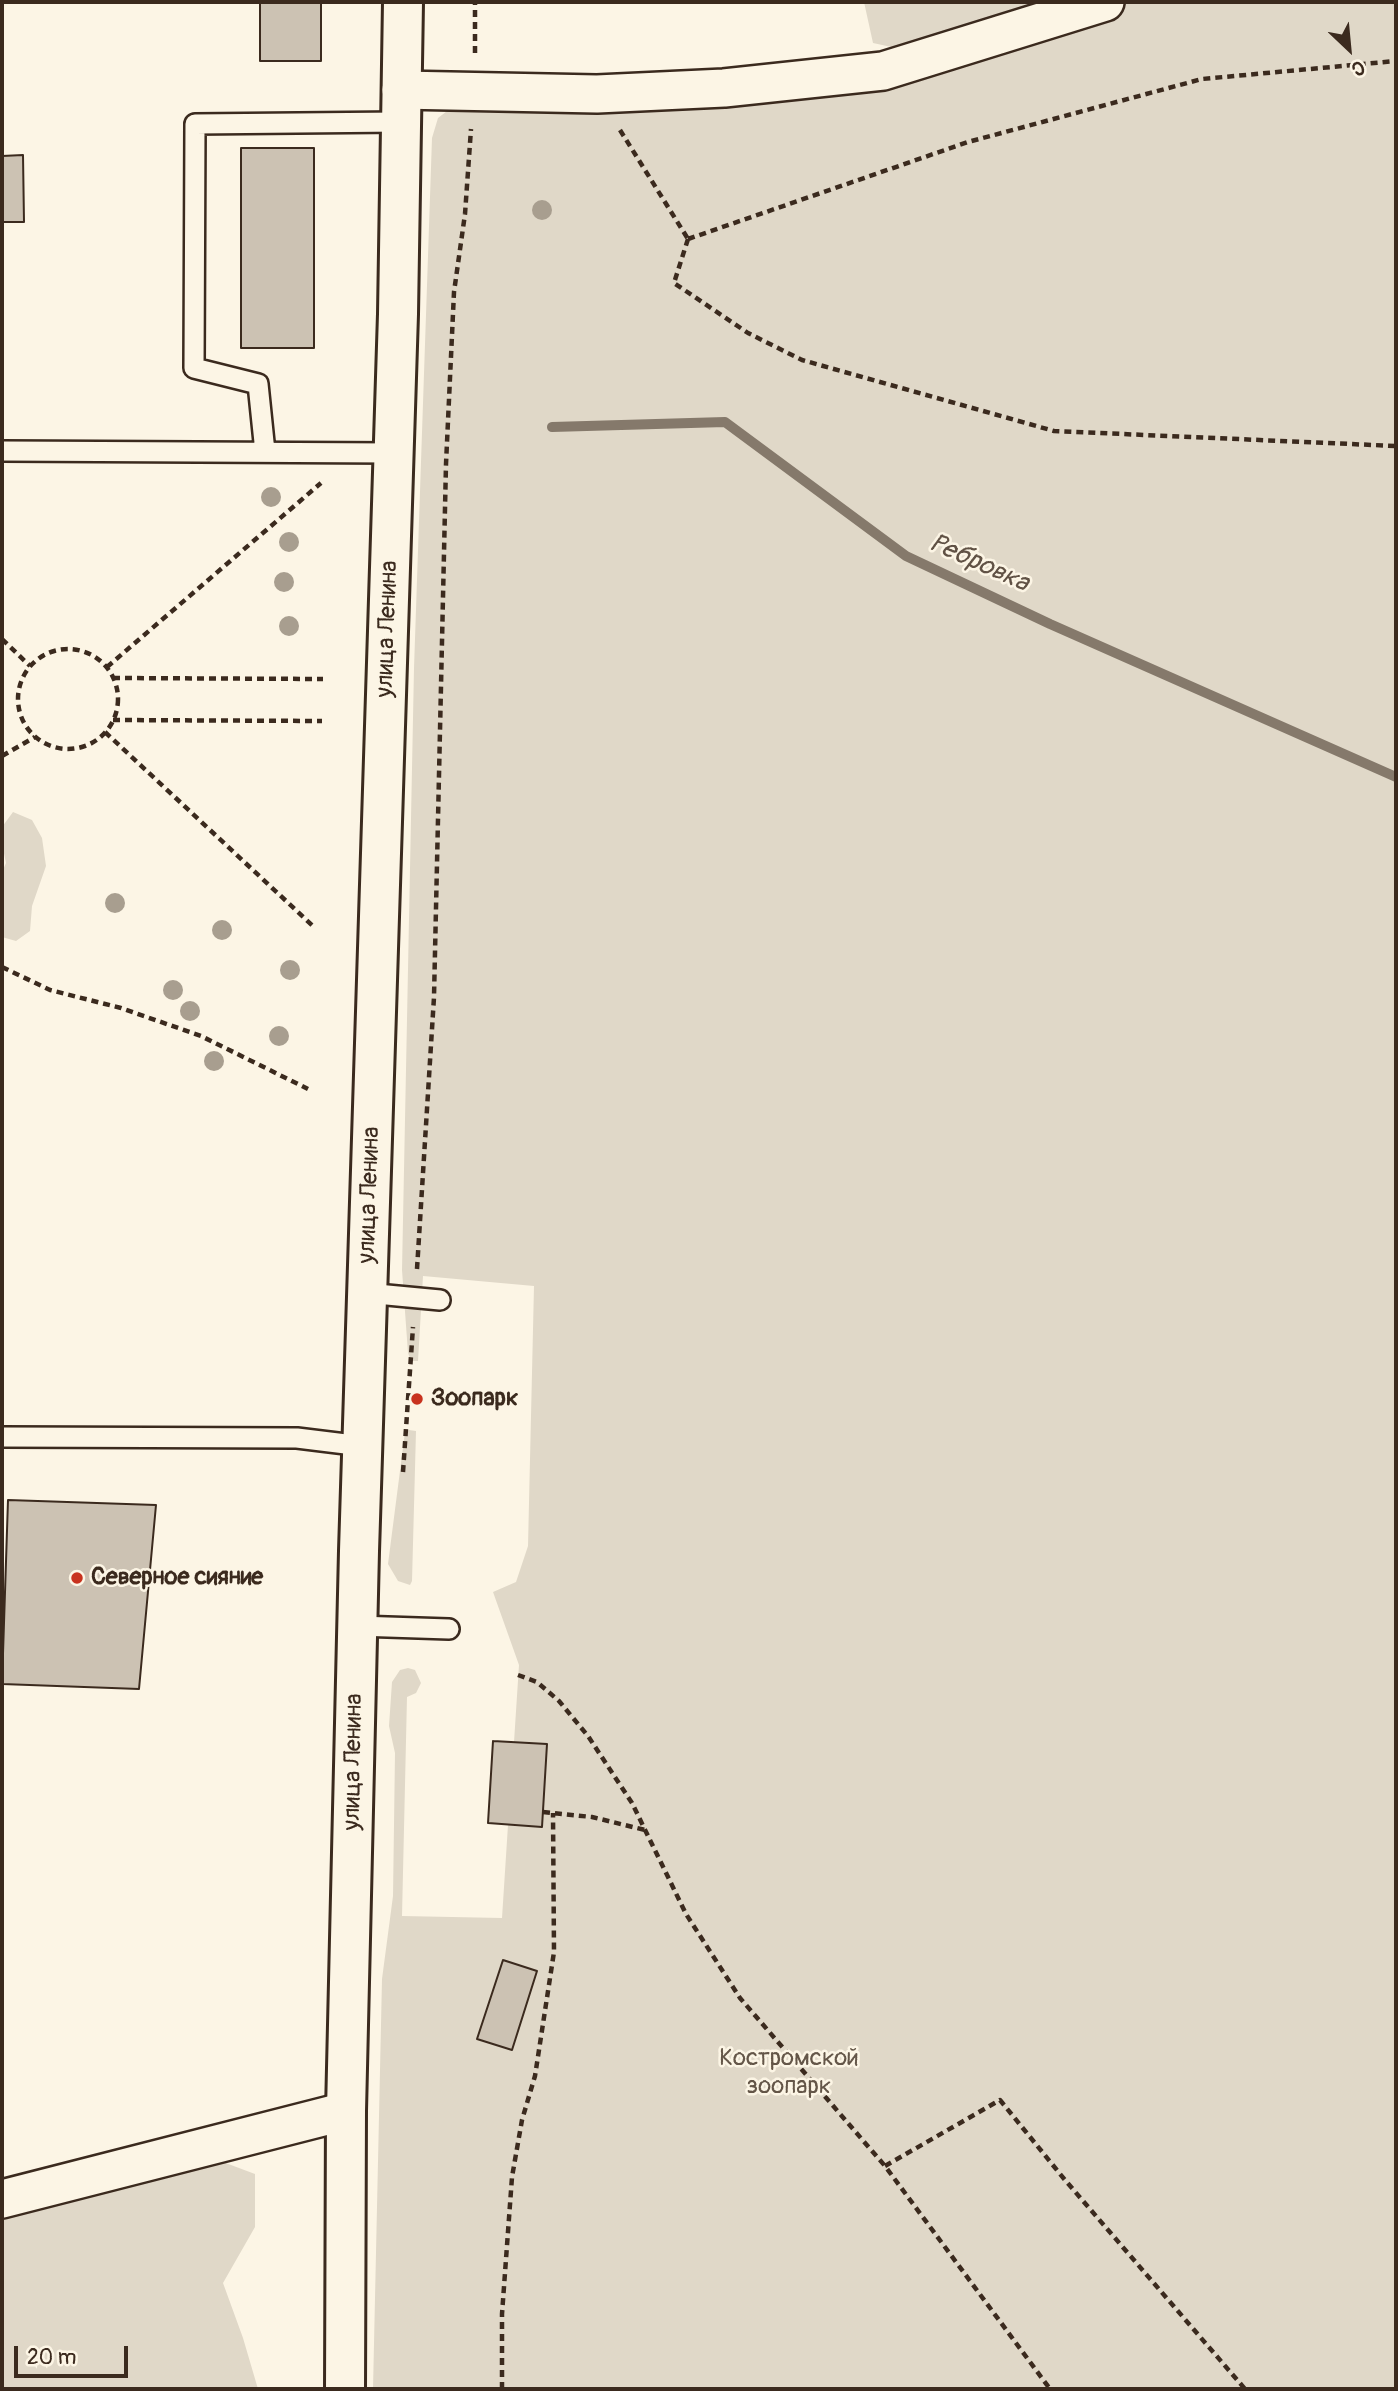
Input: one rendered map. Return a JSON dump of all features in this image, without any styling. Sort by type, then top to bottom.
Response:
[{"type":"main road","name":"улица Ленина","points":[[345,2389],[346,2111],[362,1446],[393,453],[403,2]]},
{"type":"street","points":[[401,106],[474,90],[597,94],[724,88],[883,71],[1105,2]]},
{"type":"street","points":[[2,2199],[346,2111]]},
{"type":"lane","points":[[265,452],[258,384],[194,368],[195,124],[401,106]]},
{"type":"lane","points":[[2,451],[393,453]]},
{"type":"lane","points":[[366,1293],[440,1300]]},
{"type":"lane","points":[[2,1437],[297,1438],[362,1446]]},
{"type":"lane","points":[[358,1626],[449,1629]]},
{"type":"path","points":[[403,1481],[434,997],[446,464],[454,292],[465,214],[474,90],[475,2]]},
{"type":"path","points":[[688,239],[968,142],[1202,79],[1396,61]]},
{"type":"path","points":[[597,94],[688,239],[674,283],[748,333],[802,360],[1054,431],[1396,446]]},
{"type":"path","points":[[107,667],[329,476]]},
{"type":"path","points":[[2,639],[30,666]]},
{"type":"path","points":[[69,649],[86,652],[107,667],[113,677],[118,700],[113,720],[105,732],[84,746],[66,749],[49,746],[35,737],[24,723],[18,706],[19,689],[30,666],[36,659],[52,651],[69,649]]},
{"type":"path","points":[[113,677],[323,679]]},
{"type":"path","points":[[113,720],[322,721]]},
{"type":"path","points":[[105,732],[314,928]]},
{"type":"path","points":[[2,756],[35,737]]},
{"type":"path","points":[[2,967],[50,990],[121,1008],[201,1036],[308,1089]]},
{"type":"path","points":[[518,1675],[537,1682],[559,1701],[613,1771],[646,1830],[686,1914],[740,1998],[884,2166],[1050,2389]]},
{"type":"path","points":[[543,1812],[592,1817],[646,1830]]},
{"type":"path","points":[[502,2389],[502,2314],[512,2177],[522,2120],[535,2076],[554,1952],[553,1812]]},
{"type":"path","points":[[884,2166],[1000,2100],[1065,2180],[1245,2389]]},
{"type":"green space","name":"Костромской зоопарк","points":[[864,2],[1396,2],[1396,2389],[373,2389],[382,1979],[393,1896],[395,1753],[389,1726],[392,1682],[400,1670],[408,1668],[415,1670],[421,1683],[416,1693],[407,1697],[402,1916],[502,1918],[508,1825],[488,1823],[493,1741],[514,1742],[519,1665],[493,1592],[516,1582],[528,1546],[534,1286],[423,1276],[418,1361],[411,1361],[408,1353],[402,1270],[414,668],[432,138],[438,118],[451,108],[736,98],[896,48],[873,43]]},
{"type":"green space","points":[[13,812],[32,820],[42,838],[46,866],[32,906],[30,931],[16,941],[2,937],[2,872],[6,863],[2,827]]},
{"type":"green space","points":[[416,1431],[410,1585],[398,1581],[388,1564],[405,1432]]},
{"type":"green space","points":[[215,2159],[255,2174],[255,2227],[223,2283],[258,2389],[2,2389],[2,2203]]},
{"type":"building","points":[[260,2],[321,2],[321,61],[260,61]]},
{"type":"building","points":[[241,148],[314,148],[314,348],[241,348]]},
{"type":"building","points":[[23,155],[24,222],[2,222],[2,156]]},
{"type":"building","name":"Северное сияние","points":[[8,1500],[156,1505],[139,1689],[2,1684]]},
{"type":"building","points":[[493,1741],[547,1744],[542,1827],[488,1823]]},
{"type":"building","points":[[503,1960],[537,1971],[512,2050],[477,2039]]},
{"type":"waterway","name":"Ребровка","points":[[552,427],[725,422],[906,556],[1050,624],[1396,777]]},
{"type":"place","name":"Зоопарк","points":[[417,1399]]},
{"type":"place","name":"Северное сияние","points":[[77,1578]]}]
